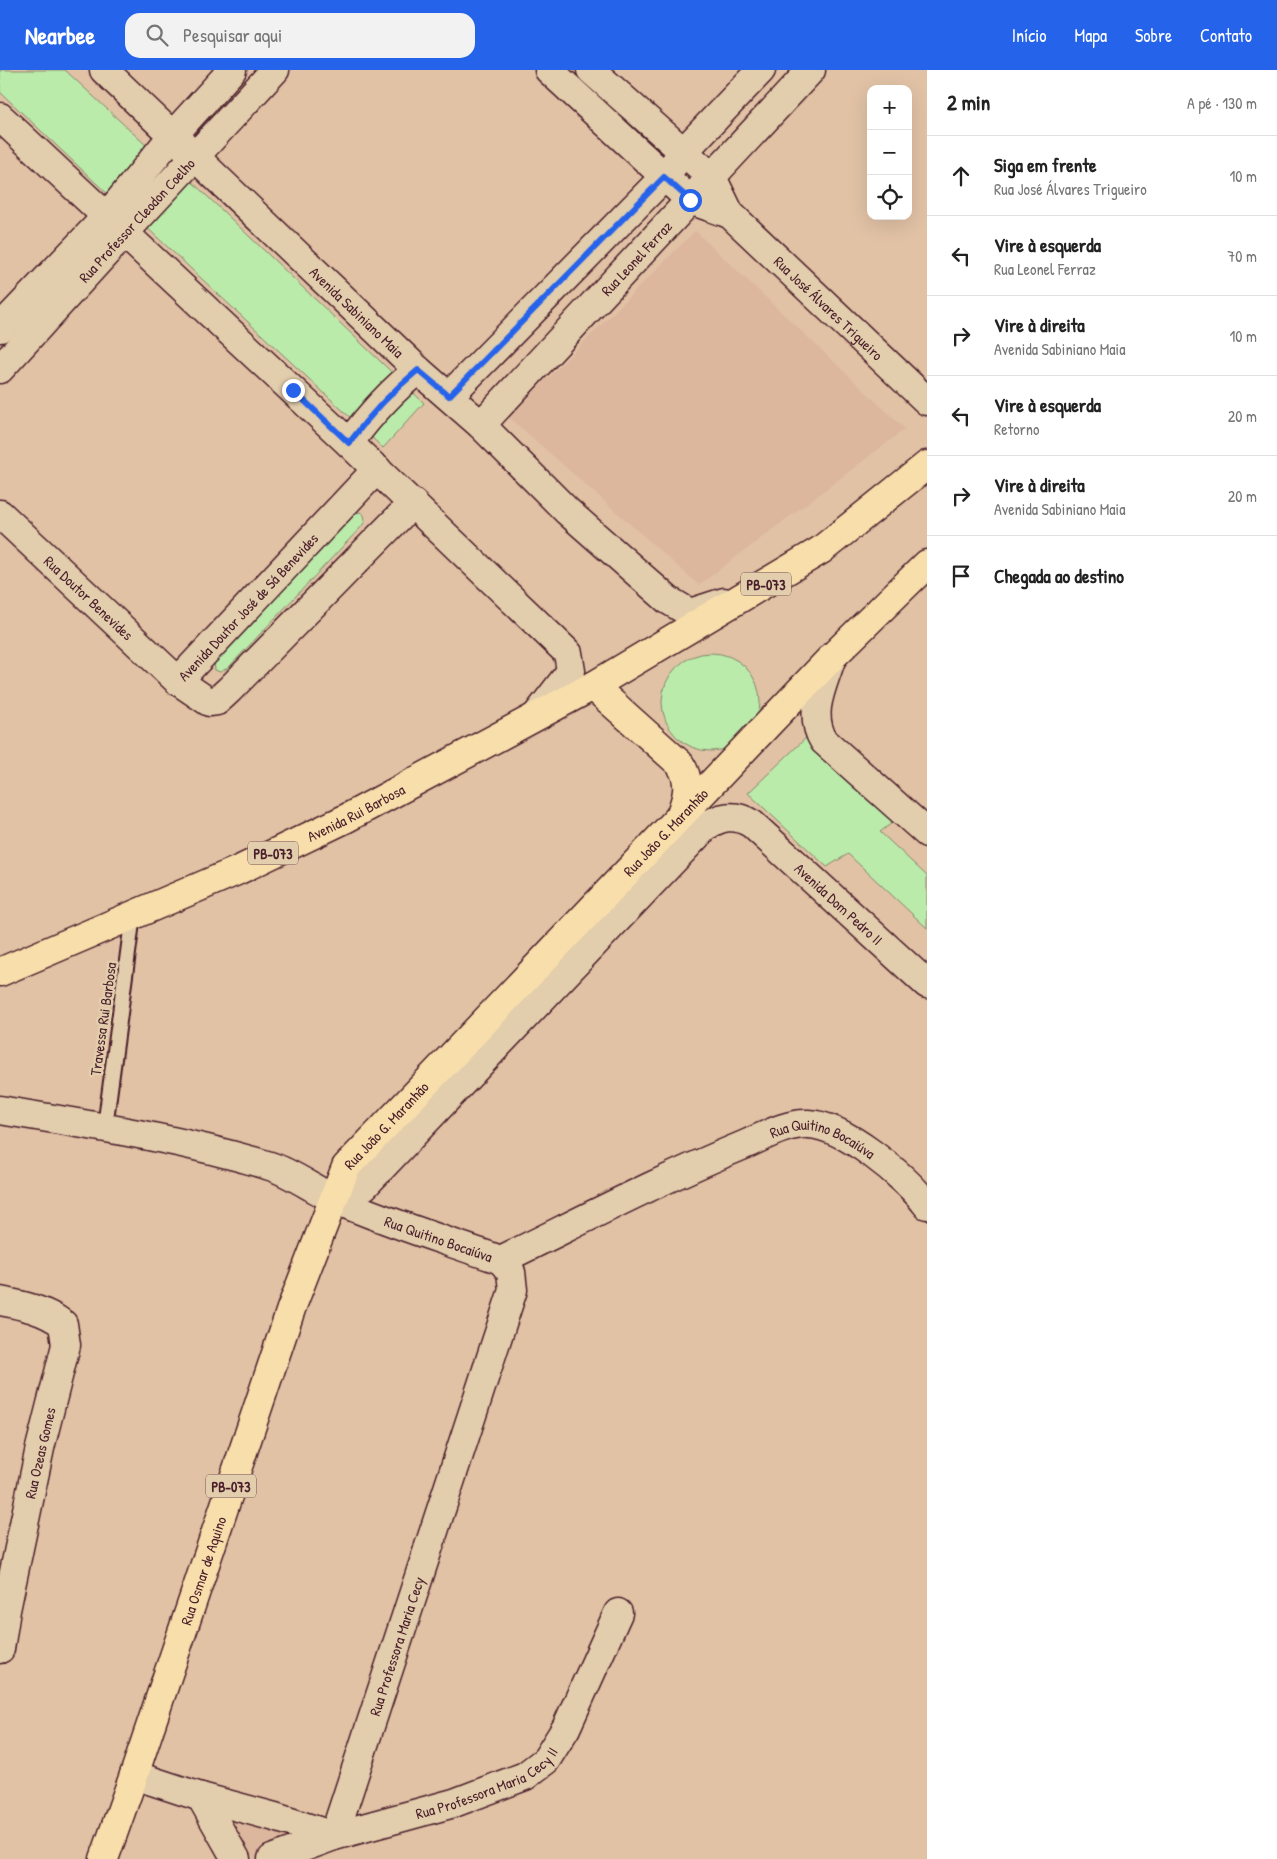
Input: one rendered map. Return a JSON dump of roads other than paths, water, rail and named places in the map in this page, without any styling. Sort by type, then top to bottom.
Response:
[{"type":"main road","name":"PB-073","points":[[594,686],[821,550],[927,465]]},
{"type":"main road","name":"Rua João G. Maranhão","points":[[334,1198],[346,1167],[832,657],[927,564]]},
{"type":"main road","name":"Avenida Rui Barbosa","points":[[0,972],[238,870],[345,819],[594,686]]},
{"type":"main road","points":[[594,686],[680,764],[684,770],[688,790],[679,817]]},
{"type":"main road","name":"Rua Osmar de Aquino","points":[[104,1859],[291,1309],[334,1198]]},
{"type":"street","name":"Avenida Sabiniano Maia","points":[[104,70],[418,370],[481,425],[567,511],[668,600],[690,613],[718,604],[764,584]]},
{"type":"street","name":"Rua Professor Cleodon Coelho","points":[[0,369],[115,224],[173,135],[232,70]]},
{"type":"street","name":"Rua Professor Cleodon Coelho","points":[[0,328],[115,224],[196,156],[275,70]]},
{"type":"street","name":"Rua José Álvares Trigueiro","points":[[549,70],[690,200],[730,214]]},
{"type":"street","name":"Rua José Álvares Trigueiro","points":[[591,70],[712,177],[730,214],[927,401]]},
{"type":"street","points":[[449,396],[664,177],[684,151],[761,70]]},
{"type":"street","name":"Rua Leonel Ferraz","points":[[481,425],[811,70]]},
{"type":"street","points":[[0,117],[377,469],[568,653],[571,670],[537,715]]},
{"type":"street","points":[[349,443],[402,383],[418,370]]},
{"type":"street","name":"Avenida Doutor José de Sá Benevides","points":[[377,469],[178,681],[209,702],[217,700],[413,503]]},
{"type":"street","name":"Rua Doutor Benevides","points":[[0,514],[178,681]]},
{"type":"street","points":[[832,657],[816,709],[818,732],[824,741],[927,833]]},
{"type":"street","name":"Rua João G. Maranhão","points":[[334,1198],[364,1186],[704,828],[714,821],[726,817],[742,818],[752,824]]},
{"type":"street","name":"Avenida Dom Pedro II","points":[[752,824],[927,984]]},
{"type":"street","name":"Rua Quitino Bocaiúva","points":[[0,1110],[105,1127],[214,1151],[273,1167],[334,1198],[431,1236],[501,1260],[722,1154],[789,1126],[807,1124],[834,1130],[923,1190]]},
{"type":"street","name":"Rua Professora Maria Cecy","points":[[334,1836],[514,1290],[511,1272],[501,1260]]},
{"type":"street","name":"Rua Ozeas Gomes","points":[[0,1301],[23,1305],[52,1315],[63,1324],[66,1345],[40,1448],[6,1610],[0,1649]]},
{"type":"street","name":"Rua Professora Maria Cecy II","points":[[272,1859],[334,1836],[454,1803],[525,1776],[546,1760],[566,1728],[618,1613]]},
{"type":"street","points":[[134,1775],[334,1836]]},
{"type":"street","points":[[201,1797],[236,1859]]},
{"type":"lane","name":"Travessa Rui Barbosa","points":[[105,1127],[133,915]]}]
